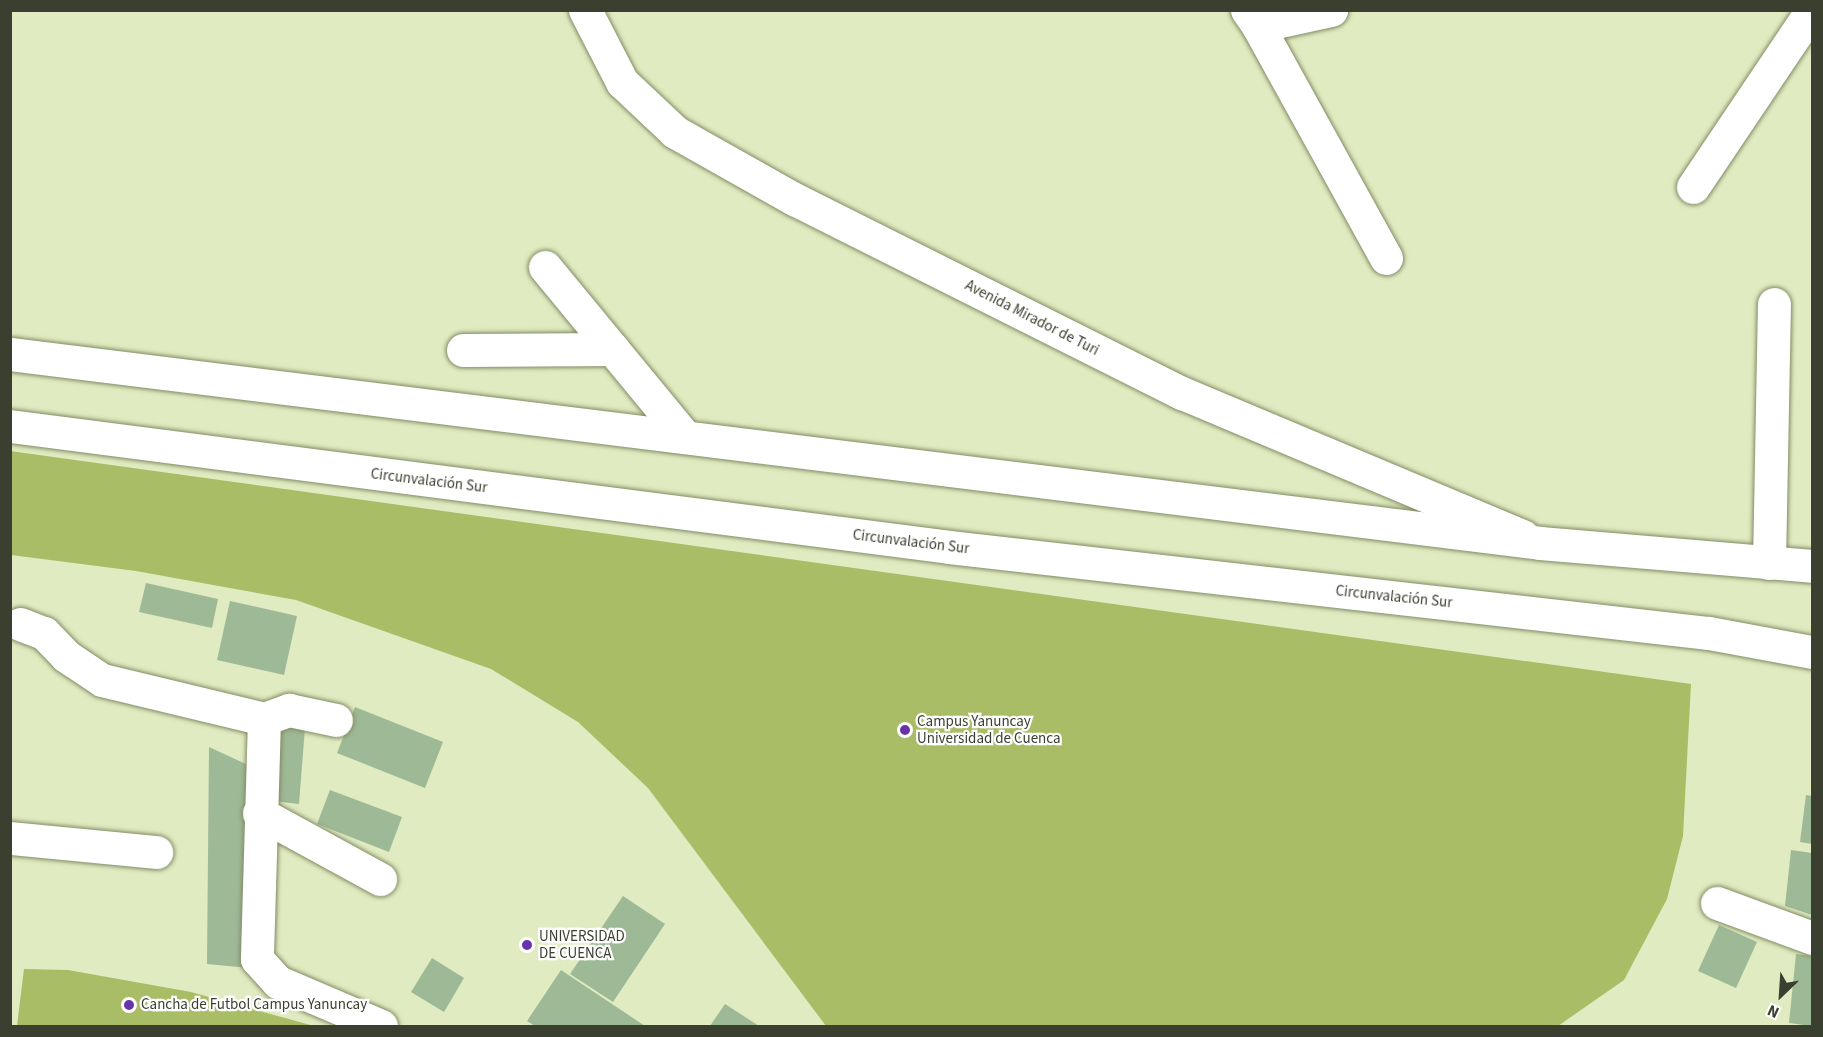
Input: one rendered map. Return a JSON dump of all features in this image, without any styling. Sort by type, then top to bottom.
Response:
[{"type":"main road","name":"Avenida Mirador de Turi","points":[[585,10],[622,82],[675,132],[794,199],[1182,393],[1540,543]]},
{"type":"main road","points":[[1331,10],[1253,18],[1386,258]]},
{"type":"main road","points":[[1693,188],[1812,10]]},
{"type":"main road","points":[[545,267],[686,437]]},
{"type":"main road","points":[[1769,563],[1774,304]]},
{"type":"main road","points":[[463,350],[613,349]]},
{"type":"main road","points":[[10,354],[1540,543],[1812,566]]},
{"type":"main road","name":"Circunvalación Sur","points":[[10,426],[949,547],[1709,633],[1812,652]]},
{"type":"main road","points":[[20,624],[44,633],[66,656],[102,680],[264,718],[289,710],[336,720]]},
{"type":"main road","points":[[264,718],[259,813],[257,959],[278,982],[381,1026]]},
{"type":"main road","points":[[259,813],[380,879]]},
{"type":"main road","points":[[10,838],[156,852]]},
{"type":"main road","points":[[1717,903],[1812,938]]},
{"type":"green space","name":"Campus Yanuncay Universidad de Cuenca","points":[[10,451],[1691,684],[1683,836],[1667,899],[1624,980],[1558,1026],[826,1026],[648,788],[578,722],[491,669],[296,600],[136,571],[11,555]]},
{"type":"green space","name":"Cancha de Futbol Campus Yanuncay","points":[[24,969],[68,970],[191,992],[314,1026],[17,1026]]},
{"type":"building","points":[[146,583],[218,599],[212,628],[139,612]]},
{"type":"building","points":[[230,601],[297,616],[284,675],[217,660]]},
{"type":"building","points":[[355,707],[443,742],[425,788],[337,753]]},
{"type":"building","points":[[266,725],[305,728],[299,804],[272,801]]},
{"type":"building","points":[[209,747],[261,771],[249,968],[207,964]]},
{"type":"building","points":[[330,790],[402,817],[389,852],[317,824]]},
{"type":"building","points":[[1806,795],[1812,796],[1812,844],[1800,842]]},
{"type":"building","points":[[1791,850],[1812,853],[1812,915],[1785,906]]},
{"type":"building","points":[[623,896],[665,924],[613,1002],[570,974]]},
{"type":"building","points":[[1719,925],[1757,942],[1736,988],[1698,971]]},
{"type":"building","points":[[1796,954],[1812,956],[1812,1026],[1789,1023]]},
{"type":"building","points":[[432,958],[464,978],[444,1012],[411,992]]},
{"type":"building","points":[[561,970],[645,1026],[535,1026],[527,1021]]},
{"type":"building","points":[[725,1004],[759,1026],[710,1026]]},
{"type":"place","name":"Campus Yanuncay Universidad de Cuenca","points":[[905,730]]},
{"type":"place","name":"UNIVERSIDAD DE CUENCA","points":[[527,945]]},
{"type":"place","name":"Cancha de Futbol Campus Yanuncay","points":[[129,1005]]}]
